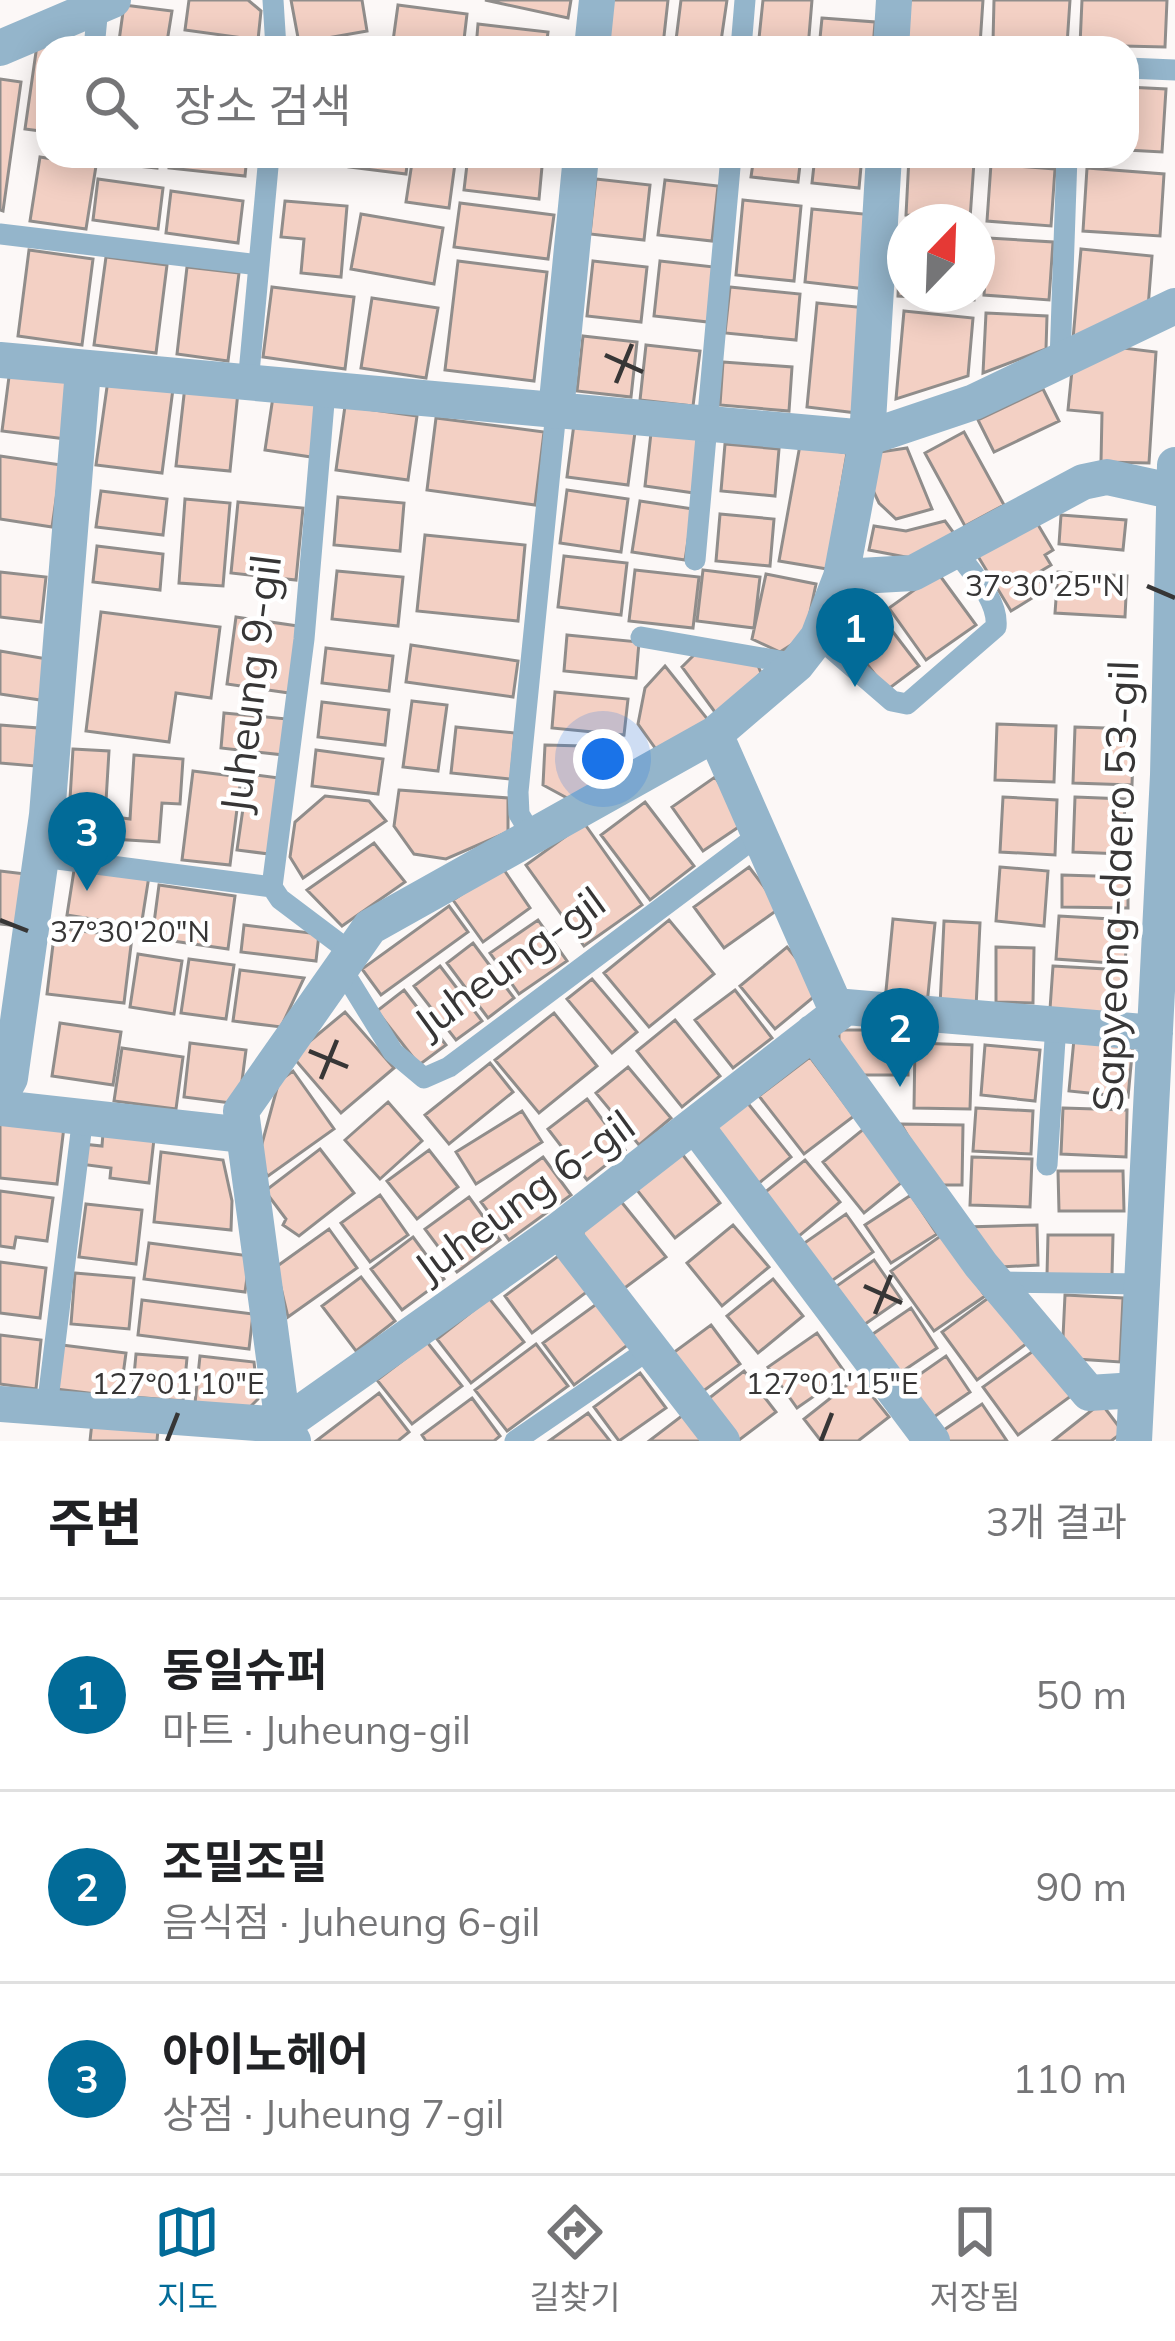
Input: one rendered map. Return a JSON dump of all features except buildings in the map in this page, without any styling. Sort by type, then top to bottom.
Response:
[{"type":"street","points":[[593,36],[597,0]]},
{"type":"street","points":[[892,36],[894,0]]},
{"type":"street","points":[[0,48],[103,2]]},
{"type":"street","points":[[556,411],[580,168]]},
{"type":"street","name":"Juheung-gil","points":[[288,1433],[241,1111],[370,927],[715,734],[807,651],[841,577],[867,438],[883,168]]},
{"type":"street","points":[[0,360],[867,438],[974,402],[1175,306]]},
{"type":"street","points":[[0,1097],[10,1078],[42,857],[83,370]]},
{"type":"street","name":"Sapyeong-daero 53-gil","points":[[1134,1441],[1172,775],[1175,465]]},
{"type":"street","points":[[841,577],[913,573],[1083,482],[1107,477],[1175,493]]},
{"type":"street","points":[[715,734],[760,834],[825,1023],[996,1282],[1089,1393],[1136,1390]]},
{"type":"street","points":[[825,1023],[846,1007],[1155,1033]]},
{"type":"street","name":"Juheung 6-gil","points":[[288,1433],[560,1230],[825,1023]]},
{"type":"street","points":[[0,1108],[244,1135]]},
{"type":"street","points":[[695,1125],[932,1441]]},
{"type":"street","points":[[560,1230],[722,1441]]},
{"type":"street","points":[[0,1404],[288,1433]]},
{"type":"lane","points":[[273,0],[275,36]]},
{"type":"lane","points":[[742,36],[745,0]]},
{"type":"lane","points":[[96,36],[103,2]]},
{"type":"lane","points":[[1139,68],[1175,70]]},
{"type":"lane","points":[[248,385],[268,168]]},
{"type":"lane","points":[[695,560],[730,168]]},
{"type":"lane","points":[[1060,361],[1067,168]]},
{"type":"lane","points":[[0,234],[259,265]]},
{"type":"lane","name":"Juheung 9-gil","points":[[272,887],[304,639],[325,391]]},
{"type":"lane","points":[[532,836],[519,814],[518,792],[556,411]]},
{"type":"lane","points":[[640,637],[807,651],[892,701],[907,704],[996,627],[997,616],[982,587],[956,551]]},
{"type":"lane","name":"Juheung-gil","points":[[345,958],[393,1052],[424,1078],[448,1067],[760,834]]},
{"type":"lane","points":[[42,857],[272,887],[345,958]]},
{"type":"lane","points":[[1048,1165],[1056,1024]]},
{"type":"lane","points":[[47,1408],[83,1116]]},
{"type":"lane","points":[[996,1282],[1142,1284]]},
{"type":"lane","points":[[514,1441],[651,1348]]},
{"type":"place","name":"동일슈퍼","points":[[855,687]]},
{"type":"place","name":"아이노헤어","points":[[87,891]]},
{"type":"place","name":"조밀조밀","points":[[900,1087]]}]
